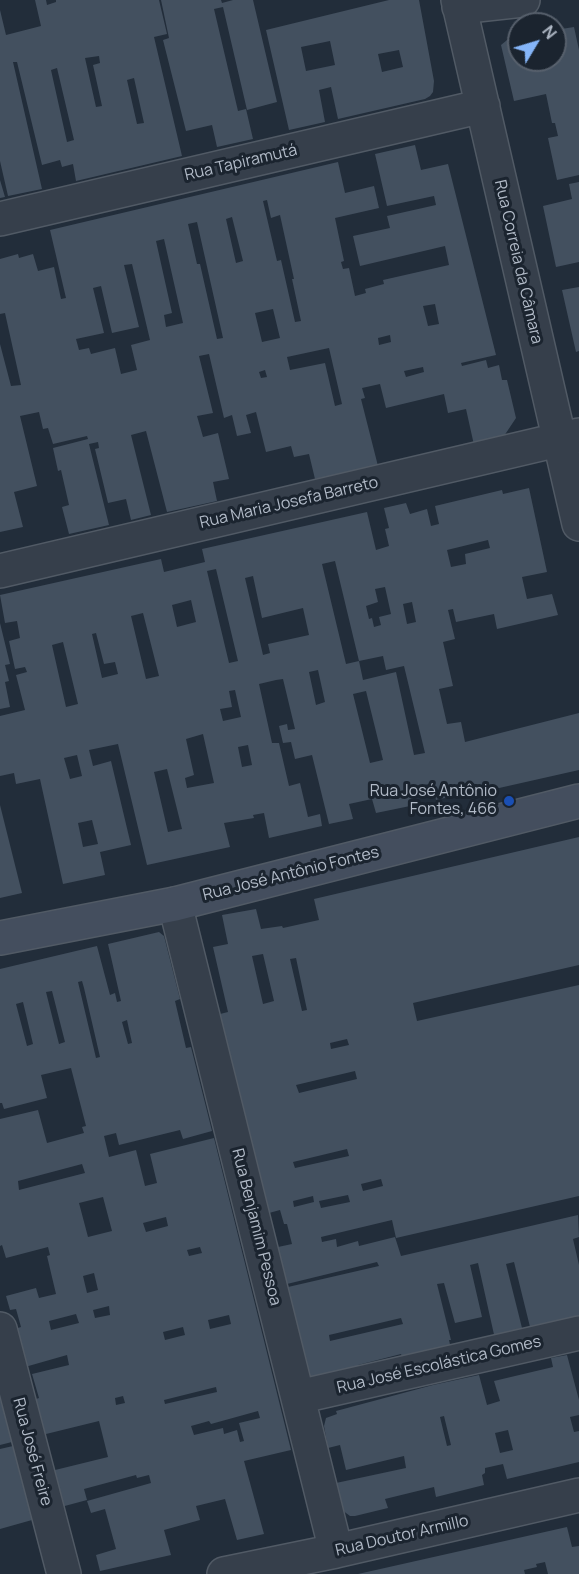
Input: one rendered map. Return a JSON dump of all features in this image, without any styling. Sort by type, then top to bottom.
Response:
[{"type":"street","points":[[459,3],[523,0]]},
{"type":"street","name":"Rua Correia da Câmara","points":[[459,3],[483,106],[569,437],[579,524]]},
{"type":"street","name":"Rua Tapiramutá","points":[[0,219],[483,106]]},
{"type":"street","name":"Rua Maria Josefa Barreto","points":[[0,571],[569,437]]},
{"type":"street","name":"Rua José Antônio Fontes","points":[[0,938],[175,904],[579,801]]},
{"type":"street","name":"Rua Benjamim Pessoa","points":[[175,904],[336,1551]]},
{"type":"street","name":"Rua José Freire","points":[[0,1329],[64,1574]]},
{"type":"street","name":"Rua José Escolástica Gomes","points":[[298,1397],[579,1333]]},
{"type":"street","name":"Rua Doutor Armillo","points":[[224,1574],[336,1551],[579,1494]]},
{"type":"building","points":[[35,0],[46,0],[47,5],[56,0],[159,0],[167,34],[154,37],[182,156],[76,181],[73,164],[62,167],[60,160],[42,165],[17,62],[13,62],[42,189],[8,196],[0,161],[0,10],[6,35],[41,26]],"holes":[[[99,56],[100,63],[93,65],[102,106],[96,107],[85,58]],[[57,68],[74,140],[67,142],[51,70]],[[134,78],[144,123],[137,124],[127,80]]]},
{"type":"building","points":[[161,0],[221,0],[222,3],[233,0],[253,0],[277,102],[247,110],[223,7],[214,9],[238,111],[246,109],[253,139],[217,147],[212,125],[186,131],[163,40],[169,38]]},
{"type":"building","points":[[389,0],[419,0],[434,81],[433,92],[425,99],[338,119],[331,87],[319,90],[325,122],[289,130],[266,30]],"holes":[[[330,41],[335,65],[306,71],[301,47]],[[399,50],[403,67],[382,72],[378,54]]]},
{"type":"building","points":[[574,27],[579,50],[579,175],[557,180],[548,138],[558,136],[555,123],[552,123],[546,94],[514,101],[507,72],[567,72],[567,28]]},
{"type":"building","points":[[507,40],[507,71],[501,45]]},
{"type":"building","points":[[415,145],[421,170],[448,164],[496,355],[461,363],[462,366],[486,360],[488,368],[499,365],[502,380],[507,380],[516,418],[502,439],[474,445],[466,409],[448,413],[444,394],[386,408],[380,384],[362,388],[365,398],[361,399],[378,466],[315,479],[309,454],[294,457],[291,446],[266,452],[256,412],[246,415],[251,433],[237,436],[232,415],[224,418],[209,354],[199,356],[213,413],[197,416],[203,437],[218,433],[229,479],[213,482],[217,501],[167,512],[146,431],[131,435],[151,515],[131,520],[126,499],[108,503],[95,449],[99,448],[98,442],[89,444],[109,525],[69,534],[62,507],[69,505],[53,448],[88,439],[87,436],[53,444],[48,428],[43,429],[39,412],[20,416],[37,486],[14,492],[23,527],[0,532],[0,344],[11,386],[21,385],[5,313],[0,314],[0,259],[18,254],[19,258],[33,254],[38,271],[54,267],[61,299],[66,298],[50,230],[338,162],[345,193],[374,186],[379,208],[335,218],[344,261],[341,262],[343,269],[349,268],[355,296],[366,293],[365,289],[384,284],[383,280],[449,265],[445,246],[360,266],[353,236],[390,228],[387,216],[436,205],[434,196],[387,206],[375,154]],"holes":[[[267,200],[271,218],[280,215],[301,321],[295,322],[281,260],[277,261],[263,201]],[[232,217],[243,261],[236,263],[226,219]],[[197,222],[223,338],[217,339],[200,264],[197,264],[188,224]],[[164,239],[183,323],[166,327],[164,315],[172,313],[156,241]],[[132,264],[150,340],[131,345],[137,370],[121,374],[115,348],[91,354],[89,348],[79,350],[76,339],[104,333],[93,288],[101,286],[112,333],[139,327],[124,265]],[[435,304],[439,324],[428,326],[423,306]],[[273,309],[280,338],[262,342],[255,313]],[[390,335],[391,342],[379,345],[378,338]],[[329,348],[342,404],[335,406],[325,363],[290,370],[287,357]],[[423,367],[424,372],[406,377],[404,371]],[[265,370],[267,377],[261,378],[259,372]]]},
{"type":"building","points":[[0,180],[5,197],[0,198]]},
{"type":"building","points":[[579,182],[579,262],[556,267],[543,206],[572,199],[569,184]]},
{"type":"building","points":[[579,287],[579,351],[576,352],[562,290]]},
{"type":"building","points":[[529,488],[547,572],[522,577],[527,599],[552,594],[558,615],[497,629],[494,614],[456,622],[453,609],[448,610],[455,639],[443,642],[453,686],[439,689],[447,724],[461,722],[465,742],[579,713],[579,770],[436,800],[433,783],[411,788],[415,805],[376,813],[372,799],[349,804],[353,819],[329,824],[312,755],[295,759],[291,742],[283,743],[279,726],[287,724],[288,730],[295,729],[283,679],[276,680],[259,684],[272,743],[279,743],[289,786],[300,783],[308,817],[320,814],[322,826],[269,838],[264,813],[253,815],[254,818],[224,823],[230,847],[147,865],[118,744],[89,750],[93,766],[111,761],[131,845],[100,852],[105,875],[63,884],[40,779],[16,784],[14,773],[0,776],[0,716],[25,710],[16,675],[27,672],[25,667],[15,669],[9,641],[20,638],[17,621],[5,623],[0,595],[161,559],[164,572],[205,562],[202,549],[367,512],[376,550],[389,546],[385,529],[389,528],[384,508],[406,503],[410,514],[427,509],[431,526],[439,524],[435,506],[502,490],[503,494]],"holes":[[[488,540],[490,548],[465,554],[466,564],[451,567],[447,550]],[[335,561],[359,661],[346,664],[322,564]],[[216,569],[238,661],[229,663],[207,571]],[[253,576],[262,618],[303,608],[309,635],[268,644],[270,653],[263,655],[245,578]],[[385,587],[391,614],[379,617],[381,625],[374,627],[372,618],[369,619],[366,606],[378,602],[375,589]],[[191,600],[196,622],[177,627],[172,605]],[[412,602],[416,622],[407,624],[403,604]],[[143,613],[159,676],[146,679],[131,616]],[[96,633],[104,664],[115,662],[118,674],[102,678],[92,634]],[[63,642],[78,704],[66,707],[52,645]],[[383,656],[386,670],[404,666],[425,753],[414,755],[396,672],[363,680],[359,661]],[[318,670],[325,702],[316,705],[309,672]],[[235,690],[241,717],[223,721],[220,709],[232,707],[229,691]],[[366,691],[383,760],[370,763],[353,694]],[[203,734],[214,783],[187,788],[185,778],[194,775],[186,739]],[[248,745],[252,765],[242,767],[238,747]],[[77,755],[82,776],[70,779],[64,758]],[[167,769],[182,829],[168,832],[154,772]],[[92,820],[98,844],[83,847],[78,823]]]},
{"type":"building","points":[[0,623],[10,664],[5,665],[9,681],[5,682],[10,707],[0,709]]},
{"type":"building","points":[[0,805],[22,893],[0,898]]},
{"type":"building","points":[[579,837],[579,965],[413,1003],[417,1021],[579,985],[579,1196],[396,1238],[392,1220],[321,1237],[322,1242],[336,1239],[337,1247],[358,1241],[359,1246],[395,1237],[401,1256],[578,1215],[579,1237],[573,1239],[579,1265],[579,1320],[531,1331],[514,1262],[506,1264],[523,1332],[495,1339],[478,1263],[470,1265],[482,1317],[455,1323],[444,1283],[437,1284],[451,1340],[449,1340],[451,1349],[403,1361],[401,1354],[358,1365],[360,1372],[310,1378],[288,1287],[379,1266],[377,1262],[287,1284],[278,1247],[292,1244],[287,1224],[284,1224],[280,1210],[269,1213],[220,1014],[228,1012],[213,947],[228,944],[222,915],[256,909],[261,929],[282,926],[283,928],[319,920],[314,899]],"holes":[[[263,954],[274,1001],[263,1004],[252,956]],[[296,958],[307,1010],[302,1011],[290,959]],[[347,1039],[349,1045],[331,1049],[330,1043]],[[355,1071],[357,1079],[299,1093],[296,1085]],[[347,1149],[349,1156],[295,1168],[293,1162]],[[381,1179],[383,1186],[363,1191],[361,1184]],[[348,1195],[350,1202],[321,1208],[319,1201]],[[313,1196],[314,1202],[294,1207],[293,1201]],[[401,1318],[403,1324],[330,1341],[329,1335]]]},
{"type":"building","points":[[159,932],[164,936],[180,999],[175,1001],[186,1048],[191,1047],[212,1131],[183,1139],[180,1130],[119,1145],[116,1133],[104,1136],[109,1157],[136,1150],[145,1186],[157,1183],[150,1154],[214,1138],[291,1450],[244,1461],[264,1534],[237,1540],[225,1499],[196,1506],[200,1520],[164,1530],[171,1555],[100,1571],[96,1555],[116,1549],[105,1509],[91,1513],[87,1501],[151,1483],[149,1475],[137,1478],[136,1475],[84,1489],[87,1500],[61,1507],[51,1471],[108,1457],[99,1421],[42,1435],[33,1400],[39,1398],[32,1374],[69,1365],[67,1355],[25,1367],[15,1329],[21,1327],[16,1309],[10,1310],[6,1296],[36,1288],[39,1298],[56,1294],[47,1256],[50,1255],[48,1247],[6,1258],[2,1245],[0,1246],[0,1119],[38,1110],[47,1143],[84,1133],[82,1127],[86,1126],[71,1068],[41,1075],[47,1098],[4,1109],[0,1103],[0,969],[97,946],[110,995],[115,993],[117,1002],[121,1001],[108,944]],"holes":[[[82,981],[100,1057],[96,1058],[78,982]],[[52,991],[65,1042],[59,1044],[46,992]],[[23,1002],[33,1044],[27,1046],[16,1004]],[[127,1020],[132,1043],[128,1044],[122,1022]],[[82,1164],[85,1173],[19,1190],[18,1181]],[[103,1197],[112,1231],[88,1237],[79,1203]],[[166,1217],[168,1226],[146,1232],[143,1223]],[[200,1247],[202,1253],[189,1256],[187,1250]],[[94,1273],[98,1290],[87,1293],[83,1276]],[[109,1306],[110,1315],[95,1318],[93,1310]],[[76,1314],[79,1323],[51,1330],[49,1321]],[[229,1315],[231,1324],[210,1329],[208,1320]],[[183,1327],[185,1335],[165,1340],[163,1332]],[[216,1387],[217,1392],[165,1404],[164,1400]],[[123,1396],[125,1403],[116,1405],[115,1398]],[[258,1411],[260,1418],[239,1423],[244,1441],[240,1442],[237,1430],[224,1434],[223,1428],[194,1435],[191,1426],[209,1421],[211,1424]]]},
{"type":"building","points":[[567,1355],[579,1400],[579,1415],[570,1417],[574,1432],[579,1431],[579,1462],[507,1479],[503,1464],[485,1468],[485,1473],[482,1475],[484,1485],[436,1497],[434,1487],[385,1499],[388,1508],[355,1516],[350,1516],[342,1510],[336,1483],[406,1468],[404,1456],[346,1470],[340,1445],[328,1448],[324,1426],[326,1418],[337,1414],[336,1411],[479,1375],[487,1405],[500,1401],[494,1381],[553,1367],[551,1358]],"holes":[[[444,1416],[451,1445],[447,1446],[440,1417]],[[508,1430],[513,1450],[500,1453],[495,1433]]]},
{"type":"building","points":[[0,1398],[12,1442],[0,1445]]},
{"type":"building","points":[[13,1446],[32,1520],[0,1529],[0,1449]]},
{"type":"building","points":[[567,1527],[572,1547],[579,1546],[579,1574],[548,1574],[545,1562],[536,1564],[537,1567],[524,1570],[525,1574],[358,1574]]},
{"type":"place","name":"Rua José Antônio Fontes, 466","points":[[509,801]]}]
